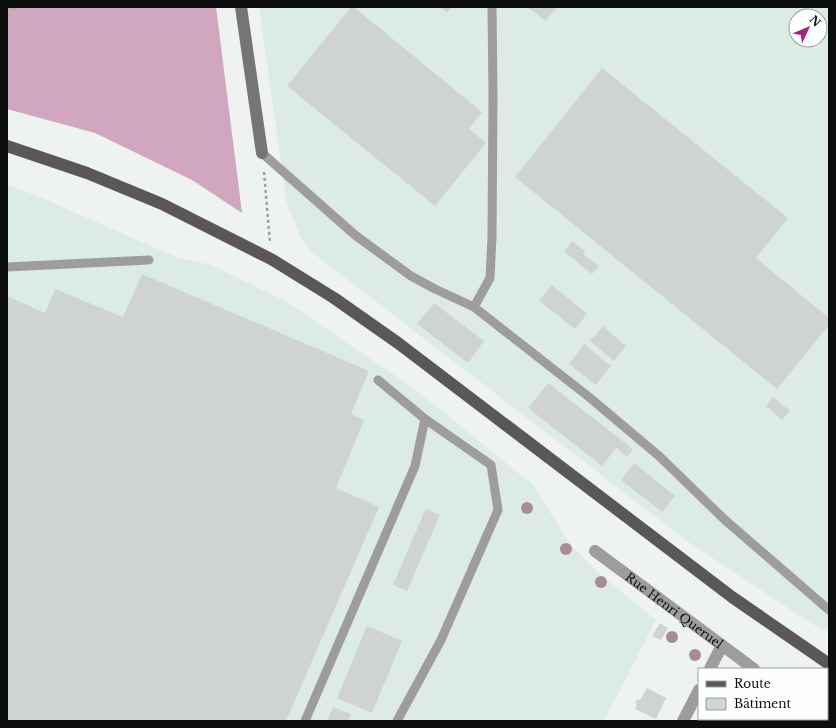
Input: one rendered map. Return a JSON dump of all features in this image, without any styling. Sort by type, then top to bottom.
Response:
[{"type":"main road","points":[[7,146],[87,173],[162,204],[271,259],[334,298],[398,343],[732,597],[829,664]]},
{"type":"street","points":[[241,7],[262,153]]},
{"type":"street","name":"Rue Henri Queruel","points":[[595,551],[753,668]]},
{"type":"street","points":[[710,668],[722,645]]},
{"type":"street","points":[[683,721],[698,692]]},
{"type":"lane","points":[[474,307],[490,278],[492,237],[492,7]]},
{"type":"lane","points":[[262,153],[361,240],[411,276],[474,307],[595,402],[659,456],[725,520],[829,610]]},
{"type":"lane","points":[[7,267],[149,260]]},
{"type":"lane","points":[[378,380],[426,419],[491,465],[498,510],[441,640],[397,721]]},
{"type":"lane","points":[[305,721],[415,466],[426,419]]},
{"type":"lane","points":[[806,590],[829,604]]},
{"type":"path","points":[[262,153],[271,259]]},
{"type":"shaded area","points":[[7,7],[216,7],[242,213],[192,180],[95,133],[7,109]]},
{"type":"shaded area","points":[[259,7],[829,7],[829,632],[812,624],[687,541],[313,253],[302,240],[287,204]]},
{"type":"shaded area","points":[[7,185],[35,195],[178,258],[212,265],[287,302],[416,390],[533,485],[570,544],[595,570],[656,620],[604,721],[7,721]]},
{"type":"building","points":[[351,7],[354,7],[482,112],[469,129],[486,143],[435,206],[287,86]]},
{"type":"building","points":[[440,7],[452,7],[447,13]]},
{"type":"building","points":[[527,7],[557,7],[546,21]]},
{"type":"building","points":[[602,68],[788,218],[756,258],[829,318],[829,325],[777,389],[515,177]]},
{"type":"building","points":[[572,241],[585,251],[583,254],[599,266],[592,274],[564,252]]},
{"type":"building","points":[[142,274],[369,371],[351,414],[364,420],[336,488],[379,507],[286,721],[7,721],[7,296],[45,313],[55,289],[123,317]]},
{"type":"building","points":[[552,285],[587,314],[575,329],[539,301]]},
{"type":"building","points":[[434,303],[484,341],[468,363],[417,324]]},
{"type":"building","points":[[603,326],[626,346],[614,361],[590,341]]},
{"type":"building","points":[[584,344],[611,366],[596,385],[569,364]]},
{"type":"building","points":[[548,383],[633,449],[627,457],[616,448],[602,466],[528,408]]},
{"type":"building","points":[[773,397],[790,411],[782,420],[766,406]]},
{"type":"building","points":[[634,463],[675,496],[662,512],[621,480]]},
{"type":"building","points":[[426,508],[440,515],[407,591],[393,585]]},
{"type":"building","points":[[660,623],[668,628],[661,640],[652,636]]},
{"type":"building","points":[[367,626],[402,641],[372,713],[337,698]]},
{"type":"building","points":[[647,688],[666,698],[656,719],[635,709],[637,699],[640,700]]},
{"type":"building","points":[[333,707],[351,714],[348,721],[327,721]]},
{"type":"building","points":[[734,720],[754,720],[754,721]]}]
